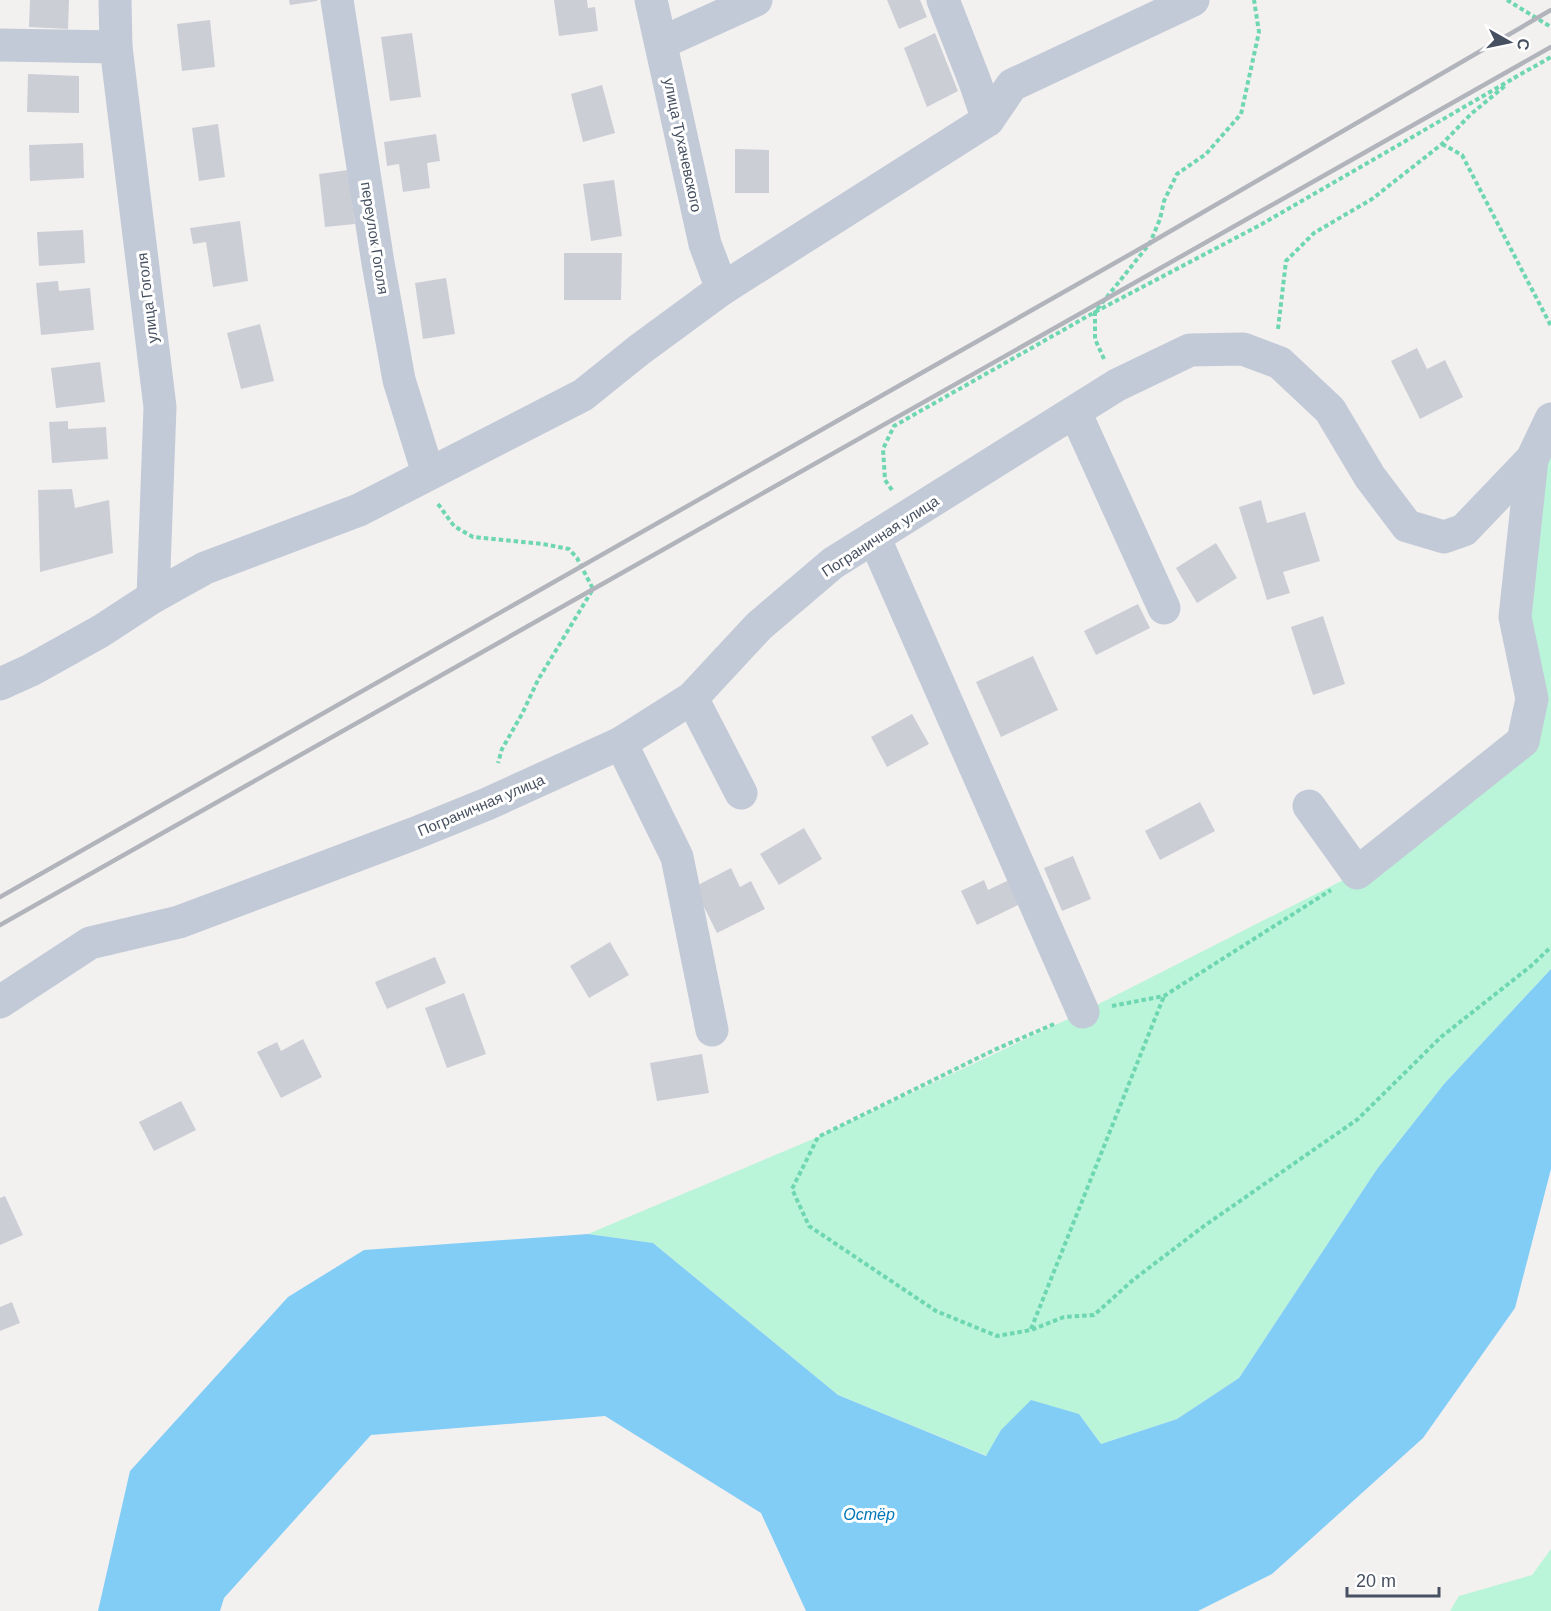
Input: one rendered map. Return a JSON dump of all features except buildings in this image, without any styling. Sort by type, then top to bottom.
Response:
[{"type":"street","name":"улица Гоголя","points":[[115,0],[116,47],[160,407],[153,597]]},
{"type":"street","name":"переулок Гоголя","points":[[337,0],[399,381],[428,473]]},
{"type":"street","name":"улица Тухачевского","points":[[651,0],[705,243],[722,289]]},
{"type":"street","points":[[661,43],[756,0]]},
{"type":"street","points":[[943,0],[988,120]]},
{"type":"street","points":[[0,684],[31,670],[102,631],[153,597],[205,568],[359,510],[583,395],[639,350],[722,289],[988,120],[1012,85],[1193,0]]},
{"type":"street","points":[[0,45],[116,47]]},
{"type":"street","name":"Пограничная улица","points":[[0,1002],[90,943],[179,922],[413,834],[487,804],[621,743],[692,698],[759,627],[833,563],[1117,385],[1190,350],[1243,349],[1280,363],[1330,410],[1370,477],[1407,526],[1444,537],[1464,530],[1532,459],[1551,419]]},
{"type":"street","points":[[1075,412],[1164,608]]},
{"type":"street","points":[[1309,806],[1357,873],[1523,741],[1532,699],[1515,617],[1532,459]]},
{"type":"street","points":[[874,537],[1083,1012]]},
{"type":"street","points":[[692,698],[741,793]]},
{"type":"street","points":[[621,743],[677,857],[712,1030]]},
{"type":"path","points":[[1117,385],[1095,339],[1095,312],[1150,243],[1160,219],[1164,201],[1177,174],[1206,154],[1241,114],[1260,32],[1254,0]]},
{"type":"path","points":[[1507,0],[1551,27]]},
{"type":"path","points":[[914,512],[897,499],[885,480],[883,449],[894,426],[1095,312],[1262,224],[1551,57]]},
{"type":"path","points":[[1280,363],[1278,329],[1286,261],[1314,233],[1372,199],[1442,144],[1471,114],[1516,77]]},
{"type":"path","points":[[1442,144],[1462,156],[1551,326]]},
{"type":"path","points":[[1544,313],[1551,310]]},
{"type":"path","points":[[428,473],[438,503],[454,526],[473,537],[569,549],[578,558],[593,589],[538,680],[502,749],[487,804]]},
{"type":"path","points":[[1357,873],[1164,996],[1083,1012],[994,1050],[819,1137],[792,1189],[809,1226],[936,1311],[997,1336],[1031,1330],[1064,1317],[1094,1315],[1133,1280],[1204,1226],[1358,1119],[1441,1037],[1531,966],[1551,947]]},
{"type":"path","points":[[1031,1330],[1164,996]]},
{"type":"green space","points":[[1551,419],[1551,969],[1444,1084],[1377,1169],[1239,1378],[1177,1419],[1101,1444],[1079,1414],[1001,1430],[987,1456],[838,1395],[653,1243],[588,1234],[818,1137],[1083,1012],[1357,873],[1522,741],[1515,617]]},
{"type":"green space","points":[[1551,1549],[1551,1611],[1450,1611],[1459,1596],[1532,1575]]},
{"type":"water","name":"Остёр","points":[[1551,969],[1551,1169],[1515,1308],[1423,1438],[1272,1574],[1198,1611],[806,1611],[761,1513],[605,1416],[371,1435],[224,1598],[220,1611],[98,1611],[130,1471],[288,1297],[364,1250],[588,1234],[653,1243],[838,1395],[986,1456],[1001,1430],[1031,1400],[1079,1414],[1101,1444],[1177,1419],[1239,1378],[1377,1169],[1444,1084]]},
{"type":"railway","points":[[0,897],[1150,243],[1551,10]]},
{"type":"railway","points":[[0,925],[1551,47]]}]
